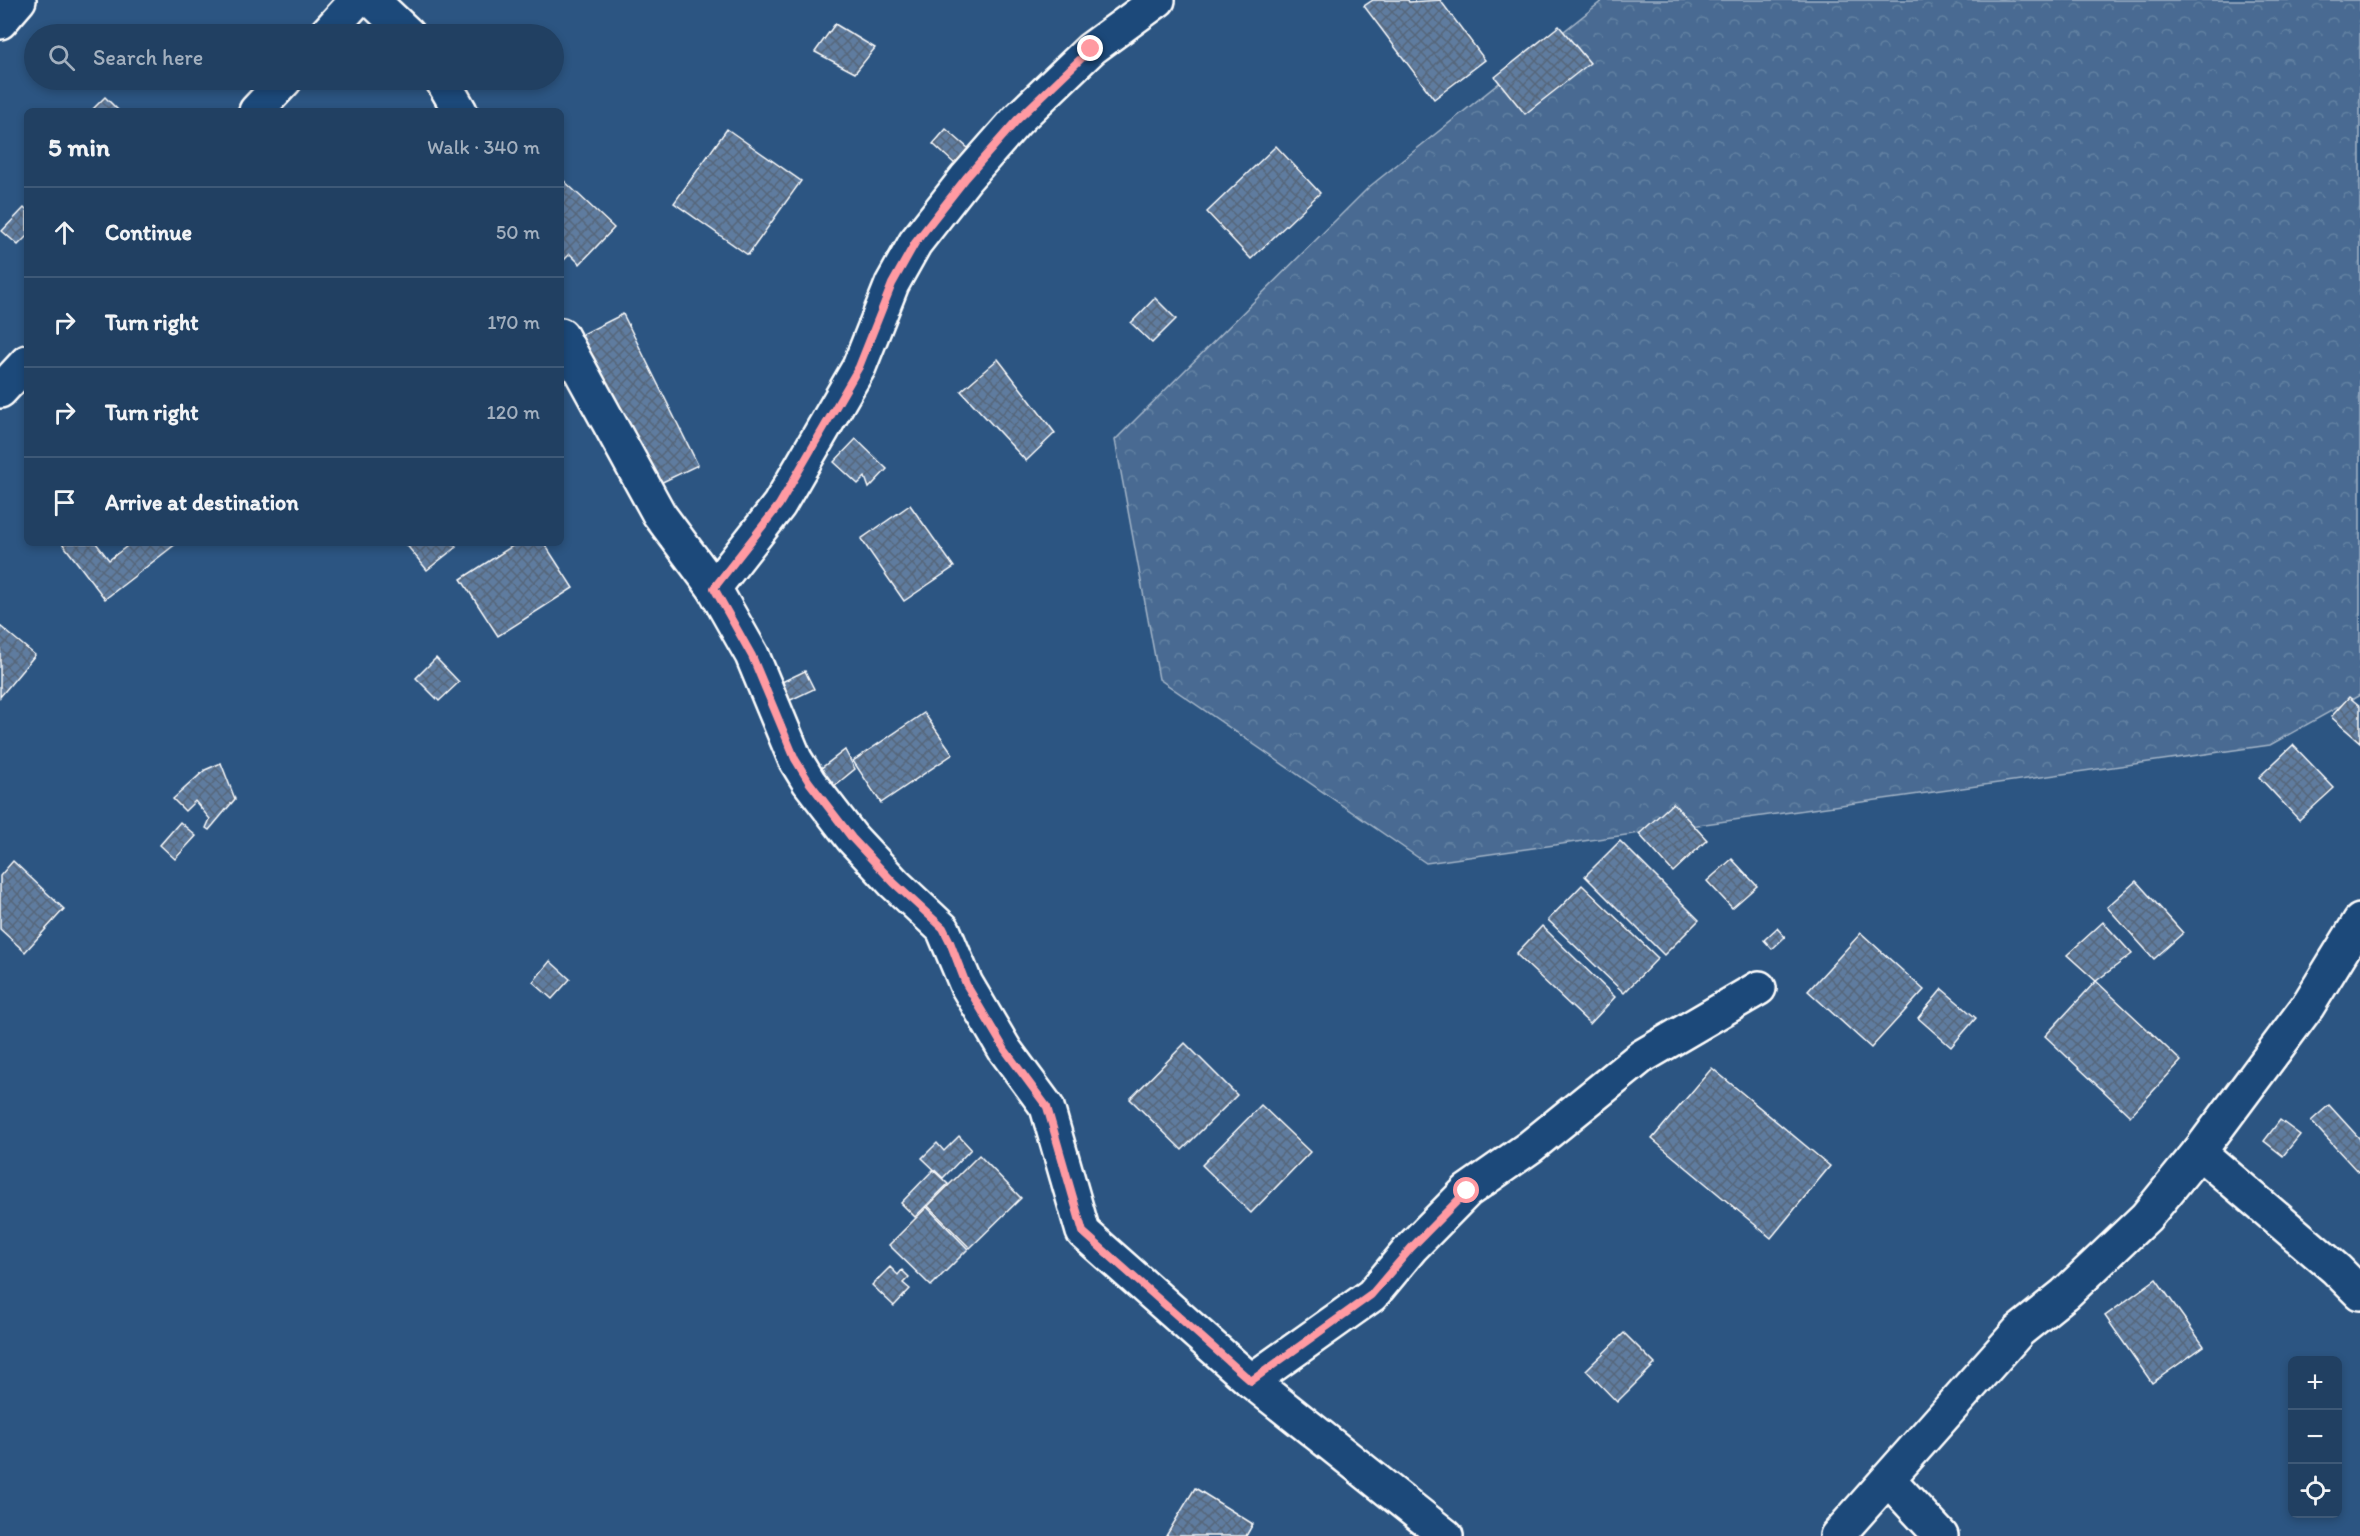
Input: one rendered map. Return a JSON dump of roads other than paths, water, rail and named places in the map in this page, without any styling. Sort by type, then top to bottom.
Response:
[{"type":"street","points":[[0,22],[19,0]]},
{"type":"street","points":[[335,24],[357,0]]},
{"type":"street","points":[[372,0],[397,24]]},
{"type":"street","points":[[714,588],[779,505],[859,367],[892,284],[915,243],[966,178],[1017,120],[1091,49],[1158,0]]},
{"type":"street","points":[[259,108],[276,90]]},
{"type":"street","points":[[448,90],[458,108]]},
{"type":"street","points":[[564,339],[660,514],[714,588],[752,656],[795,759],[809,782],[852,838],[894,883],[943,928],[966,984],[1005,1050],[1047,1107],[1083,1232],[1251,1381],[1446,1536]]},
{"type":"street","points":[[0,392],[24,365]]},
{"type":"street","points":[[1838,1536],[2019,1331],[2065,1294],[2146,1217],[2199,1152],[2307,1007],[2360,921]]},
{"type":"street","points":[[1251,1381],[1371,1295],[1411,1248],[1467,1191],[1530,1148],[1641,1057],[1759,988]]},
{"type":"street","points":[[2199,1152],[2336,1269],[2360,1293]]},
{"type":"street","points":[[1887,1479],[1941,1536]]}]
